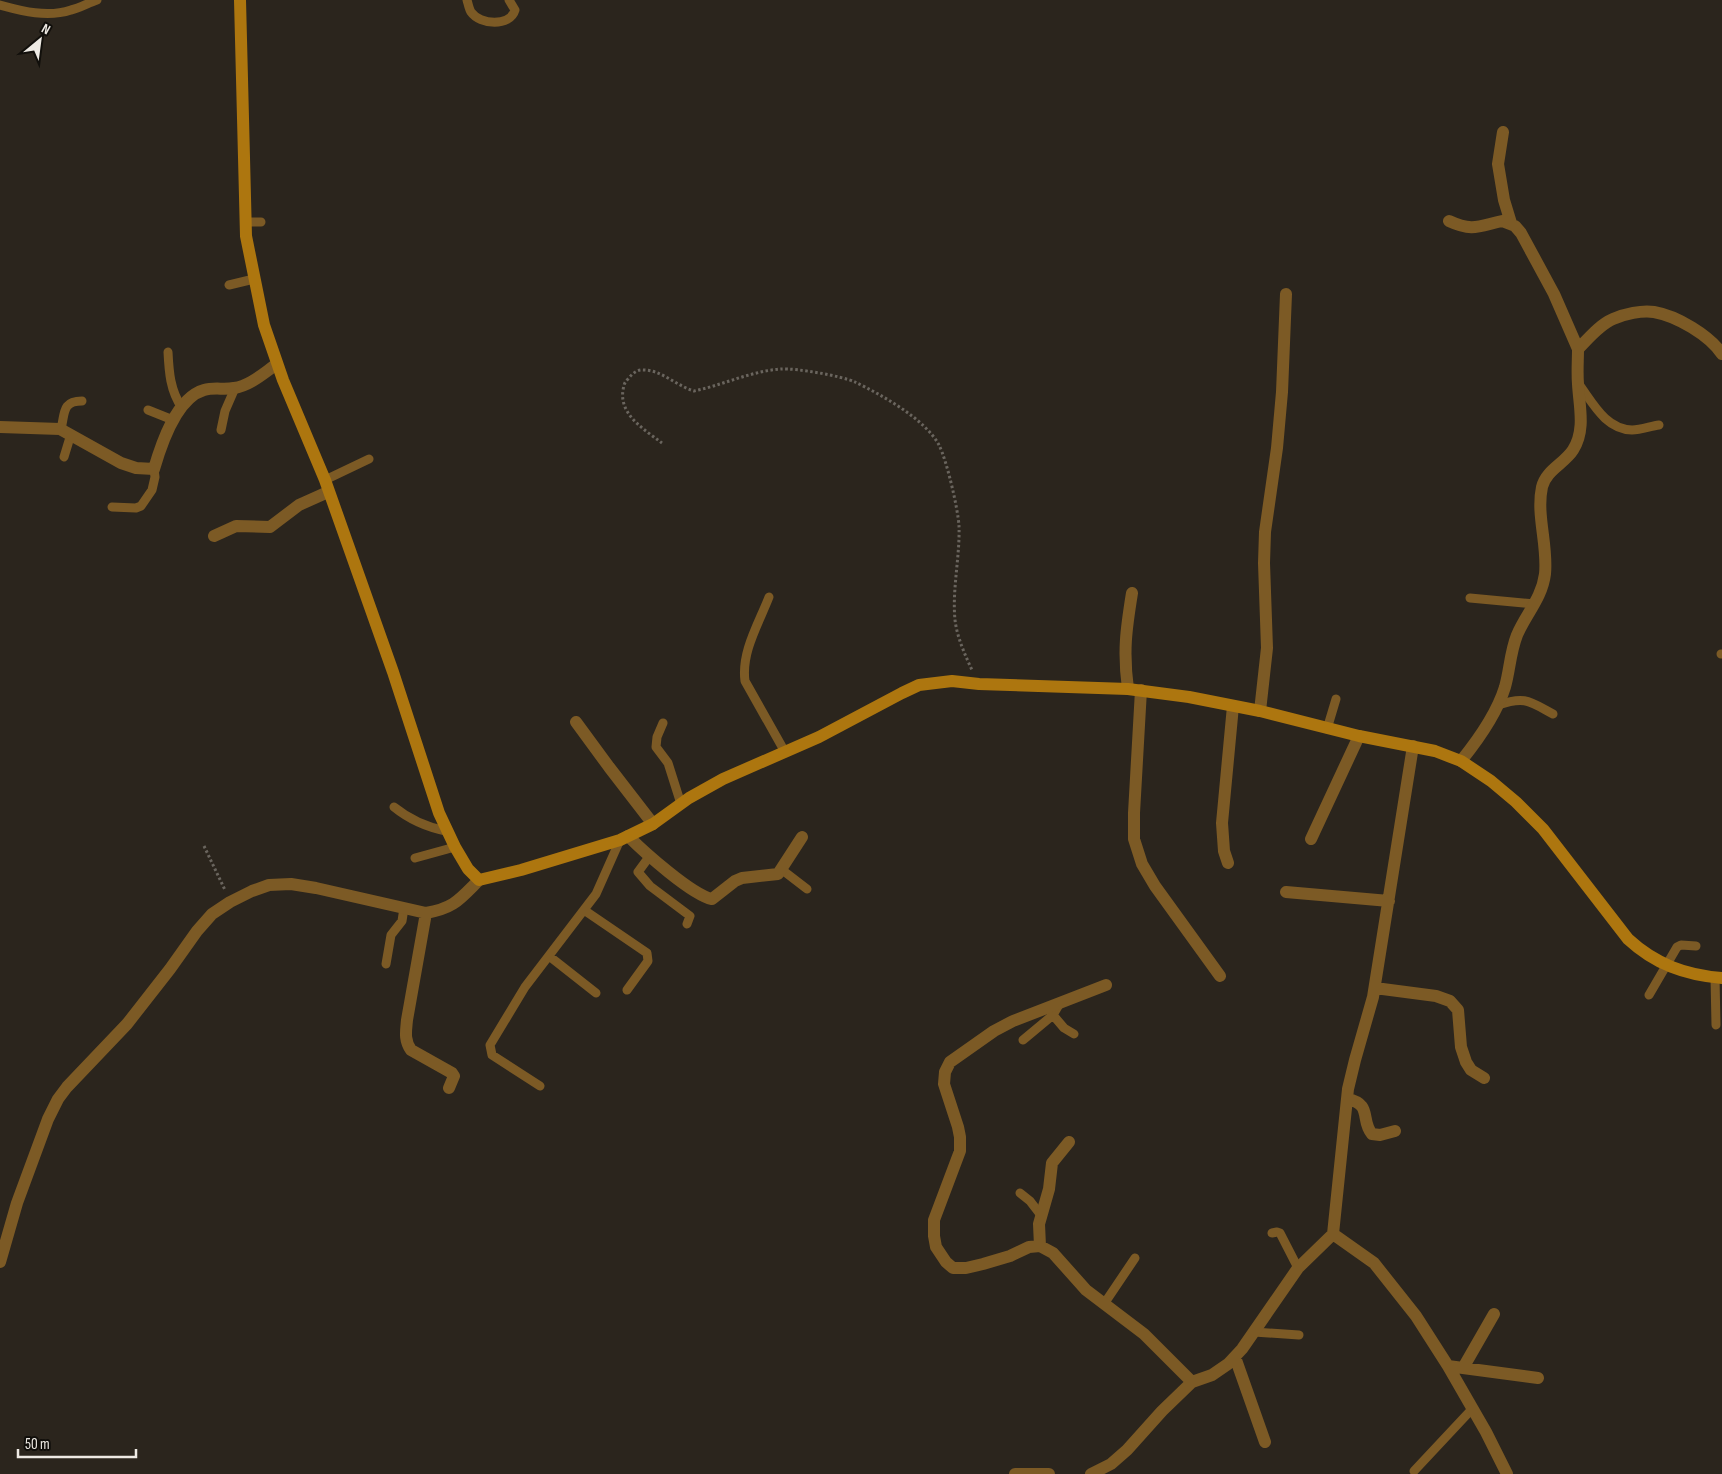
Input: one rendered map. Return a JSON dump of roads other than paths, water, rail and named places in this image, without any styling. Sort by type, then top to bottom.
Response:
[{"type":"street","points":[[240,0],[246,236],[264,325],[326,486],[394,672],[431,791],[446,831],[468,869],[479,880]]},
{"type":"street","points":[[1504,132],[1498,164],[1504,200],[1511,223]]},
{"type":"street","points":[[1448,221],[1471,228],[1484,227],[1502,220],[1511,223],[1521,233],[1554,294],[1578,350],[1578,383],[1581,415],[1579,437],[1573,450],[1544,480],[1541,509],[1545,575],[1541,593],[1518,632],[1498,705],[1461,762]]},
{"type":"street","points":[[1260,711],[1267,648],[1264,563],[1265,532],[1277,448],[1282,392],[1286,294]]},
{"type":"street","points":[[1578,350],[1611,319],[1632,313],[1654,312],[1700,332],[1714,343],[1722,354]]},
{"type":"street","points":[[0,427],[66,432],[121,464],[136,468],[154,469],[165,435],[173,420],[191,398],[202,391],[235,388],[248,384],[278,364]]},
{"type":"street","points":[[214,536],[236,526],[270,527],[326,486]]},
{"type":"street","points":[[1132,593],[1125,635],[1125,667],[1135,690],[1134,839],[1142,864],[1155,886],[1220,976]]},
{"type":"street","points":[[0,1262],[20,1195],[48,1119],[58,1099],[67,1087],[127,1024],[197,931],[212,914],[230,902],[252,891],[269,886],[291,884],[426,913],[444,910],[458,900],[479,880],[521,870],[624,838],[653,824],[689,798],[724,779],[819,737],[919,685],[952,681],[979,684],[1135,690],[1260,711],[1327,729],[1435,751],[1461,762],[1491,781],[1543,829],[1628,939],[1640,950],[1665,965],[1692,974],[1719,977]]},
{"type":"street","points":[[1228,863],[1224,852],[1222,823],[1233,706]]},
{"type":"street","points":[[576,722],[608,767],[653,824]]},
{"type":"street","points":[[1311,839],[1359,736]]},
{"type":"street","points":[[1091,1474],[1111,1464],[1128,1450],[1162,1411],[1192,1382],[1212,1375],[1228,1364],[1254,1332],[1298,1268],[1333,1234],[1347,1099],[1354,1060],[1368,1018],[1374,988],[1413,746]]},
{"type":"street","points":[[624,838],[707,898],[712,899],[735,881],[742,878],[776,875],[802,837]]},
{"type":"street","points":[[1286,892],[1389,901]]},
{"type":"street","points":[[426,913],[407,1020],[407,1044],[411,1050],[452,1073],[454,1079],[449,1088]]},
{"type":"street","points":[[1106,985],[1013,1021],[950,1062],[945,1072],[944,1084],[960,1137],[960,1151],[934,1220],[936,1247],[946,1262],[954,1268],[966,1268],[1010,1256],[1029,1247],[1040,1246],[1053,1253],[1086,1290],[1144,1334],[1192,1382]]},
{"type":"street","points":[[1374,988],[1436,996],[1450,1001],[1458,1010],[1461,1047],[1466,1062],[1471,1070],[1484,1078]]},
{"type":"street","points":[[1347,1099],[1360,1103],[1364,1110],[1369,1131],[1372,1134],[1380,1135],[1395,1131]]},
{"type":"street","points":[[1040,1246],[1040,1214],[1049,1189],[1052,1163],[1069,1142]]},
{"type":"street","points":[[1333,1234],[1374,1263],[1416,1316],[1473,1408],[1508,1474]]},
{"type":"street","points":[[1463,1368],[1494,1314]]},
{"type":"street","points":[[1235,1357],[1265,1442]]},
{"type":"street","points":[[1448,1366],[1538,1378]]},
{"type":"street","points":[[1015,1474],[1049,1474]]},
{"type":"lane","points":[[0,5],[24,12],[46,13],[70,11],[97,0]]},
{"type":"lane","points":[[467,0],[470,11],[476,16],[493,22],[508,21],[512,16],[515,10],[509,0]]},
{"type":"lane","points":[[245,222],[261,222]]},
{"type":"lane","points":[[230,285],[254,279]]},
{"type":"lane","points":[[168,352],[172,388],[175,398],[182,408]]},
{"type":"lane","points":[[1578,383],[1603,418],[1610,424],[1620,429],[1634,430],[1659,424]]},
{"type":"lane","points":[[221,430],[225,411],[235,388]]},
{"type":"lane","points":[[64,457],[67,406],[73,401],[82,401]]},
{"type":"lane","points":[[148,410],[173,420]]},
{"type":"lane","points":[[326,486],[369,459]]},
{"type":"lane","points":[[112,507],[136,508],[141,506],[152,490],[155,478],[154,469]]},
{"type":"lane","points":[[769,597],[746,655],[745,680],[786,752]]},
{"type":"lane","points":[[1470,598],[1535,604]]},
{"type":"lane","points":[[1327,729],[1336,699]]},
{"type":"lane","points":[[1498,705],[1524,699],[1553,714]]},
{"type":"lane","points":[[663,723],[657,738],[656,748],[668,763],[681,804]]},
{"type":"lane","points":[[394,807],[404,816],[420,824],[446,831]]},
{"type":"lane","points":[[540,1086],[492,1055],[490,1044],[525,987],[584,910],[601,884],[624,838]]},
{"type":"lane","points":[[415,858],[455,848]]},
{"type":"lane","points":[[649,857],[638,872],[650,886],[690,916],[687,924]]},
{"type":"lane","points":[[781,870],[807,889]]},
{"type":"lane","points":[[386,964],[390,935],[402,921],[404,908]]},
{"type":"lane","points":[[584,910],[647,953],[648,961],[627,990]]},
{"type":"lane","points":[[1649,995],[1676,947],[1680,945],[1696,946]]},
{"type":"lane","points":[[549,956],[596,993]]},
{"type":"lane","points":[[1716,1025],[1719,977]]},
{"type":"lane","points":[[1023,1040],[1053,1015],[1060,1003]]},
{"type":"lane","points":[[1053,1015],[1064,1028],[1074,1034]]},
{"type":"lane","points":[[1020,1193],[1030,1201],[1040,1214]]},
{"type":"lane","points":[[1272,1233],[1280,1233],[1298,1268]]},
{"type":"lane","points":[[1104,1304],[1135,1258]]},
{"type":"lane","points":[[1254,1332],[1299,1335]]},
{"type":"lane","points":[[1414,1471],[1473,1408]]}]
